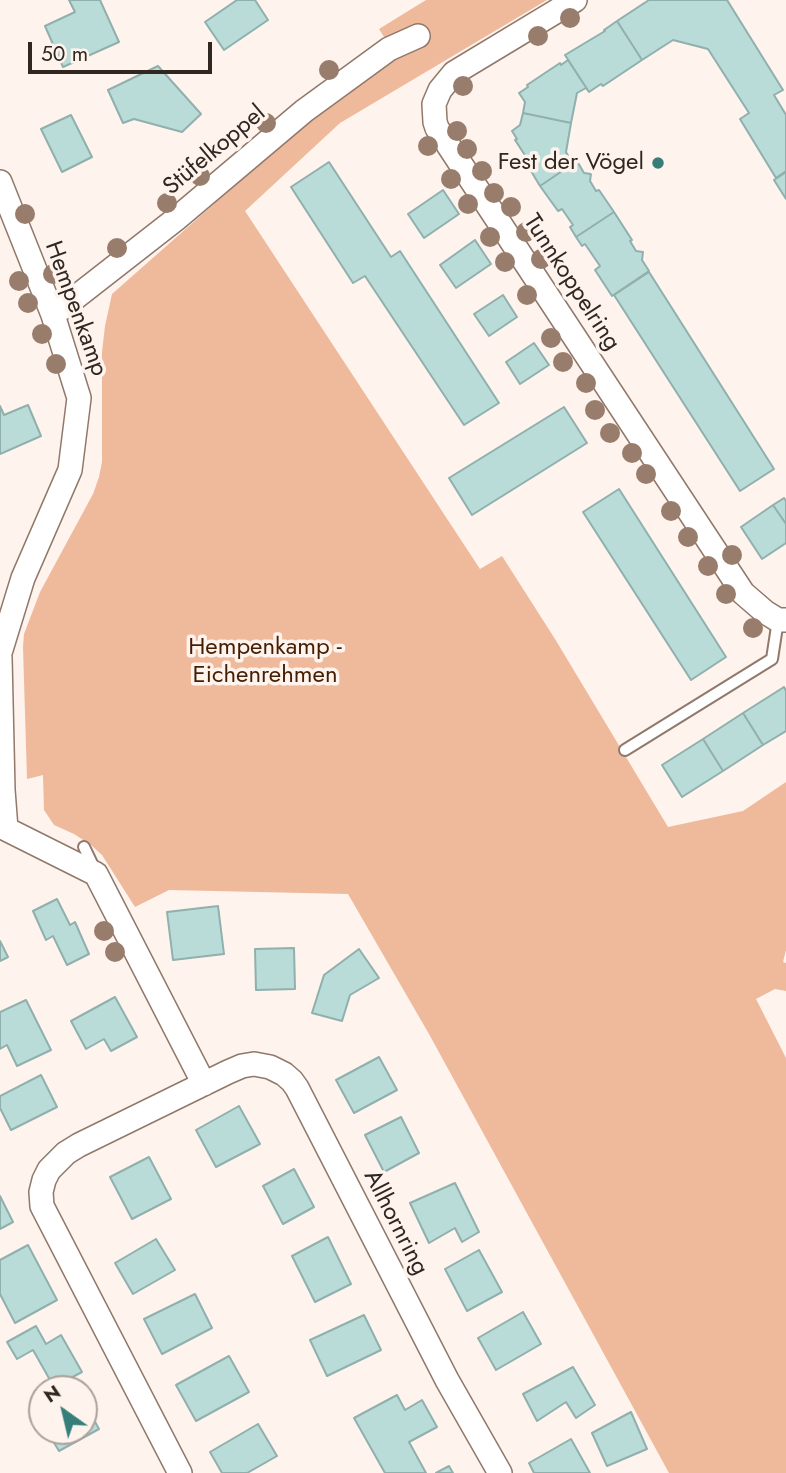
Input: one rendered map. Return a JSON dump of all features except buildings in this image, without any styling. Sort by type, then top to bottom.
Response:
[{"type":"street","name":"Tunnkoppelring","points":[[575,0],[454,73],[440,90],[434,104],[437,128],[743,593],[765,612],[782,620]]},
{"type":"street","name":"Stüfelkoppel","points":[[53,315],[176,219],[304,111],[389,49],[418,36]]},
{"type":"street","name":"Hempenkamp","points":[[0,182],[53,315],[79,398],[70,470],[23,578],[0,655],[3,831]]},
{"type":"street","points":[[3,831],[96,874],[204,1084]]},
{"type":"street","name":"Allhornring","points":[[180,1473],[42,1206],[41,1192],[49,1170],[66,1153],[79,1145],[242,1066],[254,1064],[270,1067],[292,1081],[297,1088],[447,1380],[499,1473]]},
{"type":"lane","points":[[625,750],[772,659],[782,620]]},
{"type":"lane","points":[[84,847],[96,874]]},
{"type":"green space","name":"Hempenkamp - Eichenrehmen","points":[[426,0],[547,0],[340,123],[245,211],[480,569],[502,556],[668,827],[743,811],[786,782],[786,950],[783,962],[786,963],[786,991],[775,989],[756,999],[786,1058],[786,1473],[669,1473],[429,1034],[348,894],[169,890],[135,907],[102,855],[74,834],[54,825],[44,810],[43,775],[27,779],[24,634],[40,592],[93,494],[99,477],[102,462],[102,352],[112,294],[304,122],[396,56],[379,29]]},
{"type":"place","name":"Fest der Vögel","points":[[658,163]]}]
